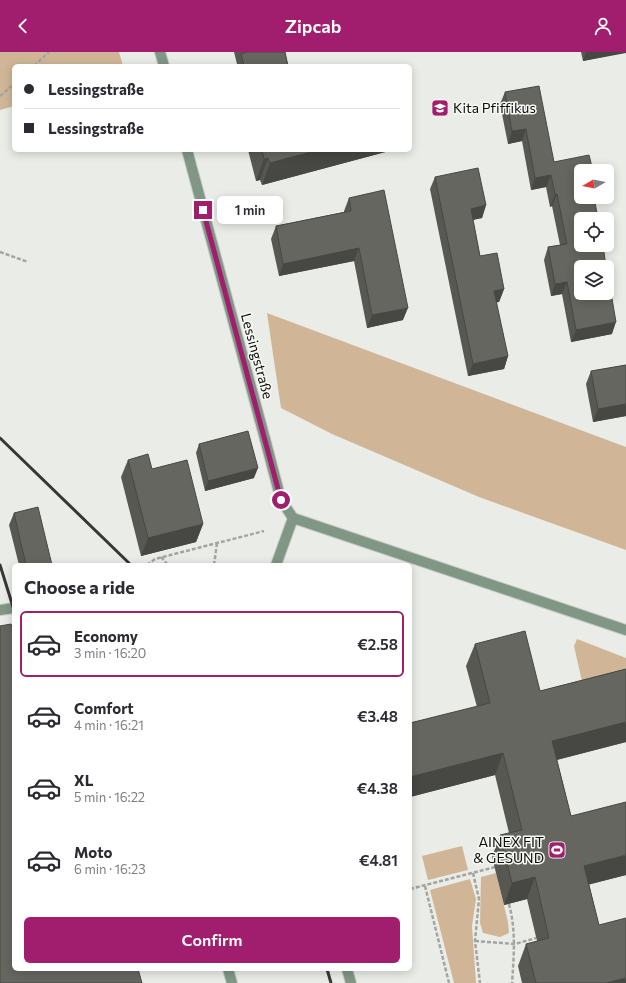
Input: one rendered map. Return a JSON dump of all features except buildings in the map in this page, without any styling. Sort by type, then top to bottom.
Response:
[{"type":"street","points":[[160,52],[163,64]]},
{"type":"street","name":"Lessingstraße","points":[[188,152],[281,500],[293,518]]},
{"type":"street","points":[[277,563],[293,518],[626,630]]},
{"type":"street","points":[[0,610],[12,608]]},
{"type":"street","points":[[229,971],[232,983]]},
{"type":"street","points":[[348,971],[351,983]]},
{"type":"path","points":[[36,64],[49,52]]},
{"type":"path","points":[[0,96],[12,86]]},
{"type":"path","points":[[0,252],[28,262]]},
{"type":"path","points":[[149,563],[154,559],[161,557],[264,531]]},
{"type":"path","points":[[214,563],[217,543]]},
{"type":"path","points":[[161,557],[166,563]]},
{"type":"path","points":[[412,889],[495,867]]},
{"type":"path","points":[[473,873],[479,899],[475,941],[480,983]]},
{"type":"path","points":[[424,886],[449,983]]},
{"type":"path","points":[[509,904],[513,921],[514,944],[512,983]]},
{"type":"path","points":[[475,941],[514,944],[536,938]]},
{"type":"shaded area","points":[[0,52],[119,52],[122,64],[12,64],[12,107],[0,110]]},
{"type":"shaded area","points":[[267,313],[626,447],[626,550],[479,497],[332,434],[281,408]]},
{"type":"shaded area","points":[[577,639],[626,658],[626,689],[586,699],[574,646]]},
{"type":"shaded area","points":[[462,846],[468,870],[428,880],[422,856]]},
{"type":"shaded area","points":[[496,873],[508,922],[509,933],[500,937],[483,933],[480,923],[481,877]]},
{"type":"shaded area","points":[[470,879],[476,899],[472,926],[476,983],[454,983],[430,890]]},
{"type":"railway","points":[[0,438],[129,563]]},
{"type":"railway","points":[[0,565],[12,604]]},
{"type":"railway","points":[[328,971],[331,983]]},
{"type":"place","name":"Kita Pfiffikus","points":[[440,108]]},
{"type":"place","name":"AINEX FIT & GESUND","points":[[557,850]]},
{"type":"route","points":[[203,210],[281,500]]}]
